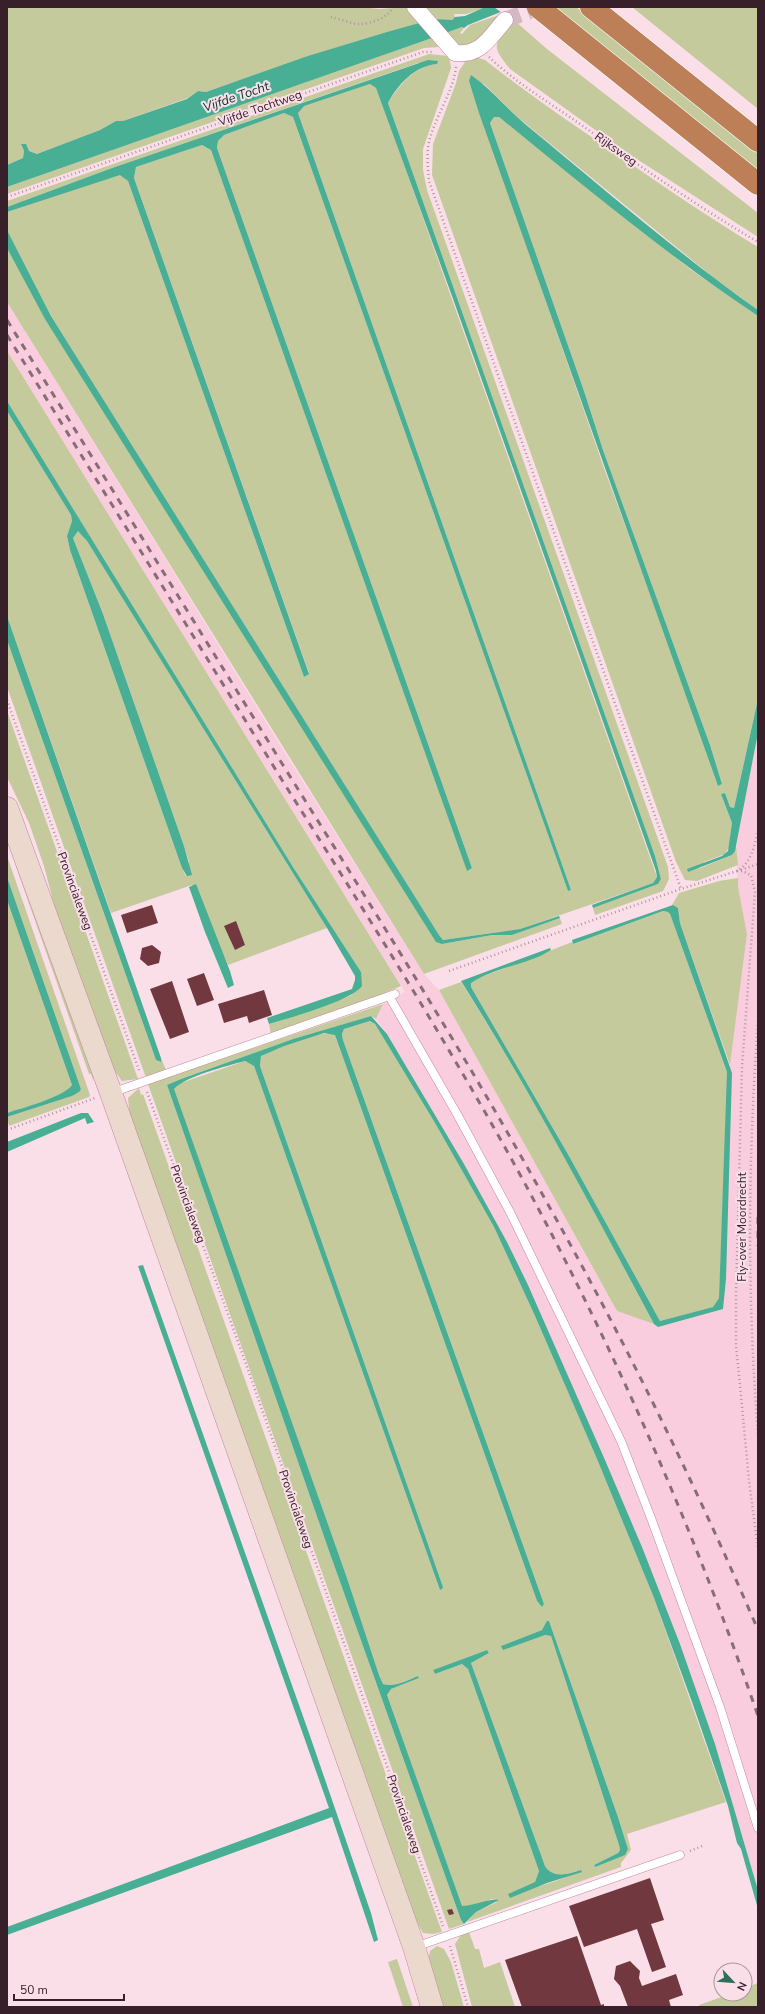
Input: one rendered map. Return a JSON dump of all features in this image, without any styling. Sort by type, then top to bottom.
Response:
[{"type":"highway","points":[[538,7],[758,184]]},
{"type":"highway","points":[[608,12],[627,21],[641,47],[758,141]]},
{"type":"main road","points":[[7,808],[111,1093],[414,1947],[432,2007]]},
{"type":"street","points":[[416,8],[440,38],[455,53],[472,52],[481,48],[505,20]]},
{"type":"lane","points":[[111,1093],[392,995],[510,1212],[621,1441],[654,1526],[720,1707],[758,1828]]},
{"type":"lane","points":[[414,1947],[447,1937],[680,1856]]},
{"type":"path","points":[[331,18],[360,24],[382,18],[392,10],[393,7]]},
{"type":"path","name":"Rijksweg","points":[[481,48],[497,65],[570,117],[667,184],[758,242]]},
{"type":"path","name":"Vijfde Tochtweg","points":[[7,197],[423,52],[455,53]]},
{"type":"path","points":[[455,53],[456,68],[428,145],[427,165],[429,182],[681,889]]},
{"type":"path","name":"Provincialeweg","points":[[7,700],[143,1082],[245,1361],[447,1937],[468,2007]]},
{"type":"path","points":[[736,871],[744,866],[750,858],[758,832]]},
{"type":"path","points":[[449,971],[681,889],[758,864]]},
{"type":"path","points":[[736,871],[742,871],[751,875],[755,892],[742,1067],[736,1346],[749,1488],[758,1549]]},
{"type":"path","name":"Fly-over Moordrecht","points":[[758,1021],[752,1119],[750,1231],[752,1326],[758,1434]]},
{"type":"path","points":[[7,1130],[111,1093]]},
{"type":"shaded area","points":[[7,7],[361,7],[379,9],[407,7],[420,24],[339,47],[206,92],[198,91],[188,98],[123,121],[116,121],[100,130],[37,154],[29,151],[21,145],[24,151],[23,158],[7,165]]},
{"type":"shaded area","points":[[424,7],[487,7],[466,14],[454,14],[455,17],[452,20],[447,20],[436,18]]},
{"type":"shaded area","points":[[553,7],[576,7],[758,153],[758,170]]},
{"type":"shaded area","points":[[632,7],[758,7],[758,109]]},
{"type":"shaded area","points":[[499,15],[474,45],[459,45],[445,33],[462,27],[464,28],[460,33],[462,34],[470,25]]},
{"type":"shaded area","points":[[515,21],[547,49],[758,213],[758,237],[629,154],[510,69],[499,53],[497,44]]},
{"type":"shaded area","points":[[432,38],[439,47],[424,48],[7,194],[7,187]]},
{"type":"shaded area","points":[[429,54],[449,56],[451,68],[423,149],[423,170],[427,190],[668,867],[669,879],[663,891],[595,915],[593,908],[658,884],[661,879],[655,856],[388,103],[403,83],[415,72],[422,68],[437,64],[418,63],[112,168],[7,207],[7,201]]},
{"type":"shaded area","points":[[478,58],[485,60],[545,105],[662,185],[758,247],[758,310],[714,278],[515,115],[484,84],[469,81],[604,468],[665,634],[718,786],[722,784],[710,745],[603,450],[584,391],[490,123],[494,117],[499,117],[690,269],[758,316],[758,699],[734,808],[730,807],[725,793],[721,794],[732,823],[729,847],[725,854],[704,862],[698,869],[732,855],[736,846],[738,865],[697,881],[685,880],[676,862],[432,175],[433,144],[456,83],[459,71],[467,59]]},
{"type":"shaded area","points":[[370,84],[376,88],[383,105],[657,877],[653,883],[520,929],[443,940],[51,316],[7,230],[7,212],[120,174],[128,181],[304,677],[309,673],[134,178],[136,167],[202,145],[211,150],[467,870],[472,868],[217,148],[218,141],[224,135],[284,113],[293,117],[568,891],[571,890],[298,113],[303,106]]},
{"type":"shaded area","points":[[7,248],[442,944],[492,935],[512,935],[560,918],[562,924],[424,974],[7,302]]},
{"type":"shaded area","points":[[7,302],[292,764],[424,974],[439,990],[617,1311],[658,1325],[729,1071],[747,934],[738,887],[736,846],[758,733],[758,1890],[715,1744],[680,1644],[642,1547],[605,1460],[528,1285],[507,1242],[464,1164],[387,1034],[376,1019],[383,1004],[405,992],[7,351]]},
{"type":"shaded area","points":[[7,351],[401,986],[364,1002],[271,1034],[269,1024],[352,995],[361,972],[293,867],[7,401]]},
{"type":"shaded area","points":[[7,411],[71,515],[72,521],[67,536],[70,550],[186,876],[189,862],[184,846],[103,614],[73,538],[78,530],[87,541],[327,928],[228,965],[192,885],[111,913],[7,616]]},
{"type":"shaded area","points":[[7,640],[156,1060],[161,1062],[161,1058],[166,1070],[147,1077],[145,1075],[7,687]]},
{"type":"shaded area","points":[[7,711],[138,1079],[122,1081],[108,1062],[58,920],[44,866],[29,823],[7,777]]},
{"type":"shaded area","points":[[7,827],[93,1069],[93,1080],[91,1074],[89,1074],[7,841]]},
{"type":"shaded area","points":[[7,856],[90,1095],[89,1097],[9,1126],[7,1117],[72,1096],[81,1089],[7,877]]},
{"type":"shaded area","points":[[738,878],[738,887],[747,934],[730,1065],[680,923],[678,908],[672,905],[679,893],[719,881]]},
{"type":"shaded area","points":[[7,900],[72,1085],[68,1090],[52,1098],[7,1113]]},
{"type":"shaded area","points":[[663,911],[670,914],[727,1072],[727,1100],[719,1298],[713,1307],[660,1321],[569,1156],[470,983],[484,976],[572,942],[573,944]]},
{"type":"shaded area","points":[[461,982],[537,1108],[654,1324],[617,1311],[439,990]]},
{"type":"shaded area","points":[[383,1004],[376,1019],[371,1016],[293,1039],[167,1085],[329,1551],[461,1920],[464,1924],[449,1929],[148,1084]]},
{"type":"shaded area","points":[[370,1021],[375,1024],[435,1123],[494,1227],[535,1316],[597,1459],[654,1598],[726,1802],[627,1834],[631,1850],[621,1863],[621,1867],[467,1922],[476,1912],[497,1902],[492,1899],[477,1905],[462,1907],[387,1695],[391,1689],[419,1678],[418,1676],[400,1683],[387,1685],[383,1684],[379,1675],[347,1578],[174,1093],[174,1088],[178,1084],[245,1061],[254,1066],[440,1590],[443,1587],[260,1066],[261,1056],[287,1044],[319,1034],[335,1035],[537,1601],[542,1607],[544,1604],[343,1040],[342,1034],[344,1029]],"holes":[[[549,1621],[628,1849],[595,1867],[594,1865],[618,1853],[620,1850],[551,1636],[545,1635],[501,1646],[542,1630]],[[487,1650],[489,1653],[471,1663],[545,1866],[552,1873],[557,1874],[566,1874],[581,1870],[555,1881],[508,1894],[535,1882],[539,1871],[468,1669],[462,1664],[435,1674],[433,1670]]]},
{"type":"shaded area","points":[[139,1088],[141,1095],[143,1094],[442,1932],[433,1934],[423,1933],[412,1914],[130,1120],[128,1098]]},
{"type":"shaded area","points":[[469,1932],[475,1949],[479,1949],[484,1968],[500,1962],[515,2007],[472,2007],[455,1944],[461,1935]]},
{"type":"shaded area","points":[[437,1946],[444,1949],[451,1962],[464,2007],[441,2007],[428,1961],[430,1951]]},
{"type":"shaded area","points":[[397,1959],[413,2007],[403,2007],[388,1962]]},
{"type":"shaded area","points":[[758,1983],[758,2007],[700,2007],[699,2005],[713,2000],[713,2002],[753,2002],[753,1985]]},
{"type":"water","name":"Vijfde Tocht","points":[[485,7],[513,7],[464,28],[462,27],[7,187],[7,165],[23,158],[24,151],[21,144],[26,144],[29,151],[37,154],[100,130],[116,121],[123,121],[187,99],[198,91],[206,92],[308,56],[387,32],[434,19],[452,20],[455,17],[465,16]]},
{"type":"water","points":[[428,60],[438,61],[437,64],[421,68],[408,77],[397,89],[388,103],[655,856],[661,879],[658,884],[593,908],[592,905],[653,883],[657,877],[656,871],[452,296],[376,88],[370,84],[304,106],[298,113],[571,890],[568,891],[293,117],[284,113],[224,135],[218,141],[217,148],[472,868],[467,871],[211,150],[202,145],[136,167],[134,178],[309,674],[304,677],[128,181],[120,175],[7,212],[7,207],[112,168]]},
{"type":"water","points":[[471,75],[485,86],[525,124],[640,219],[698,266],[758,310],[758,316],[659,245],[499,117],[494,117],[490,123],[584,391],[603,450],[710,745],[722,784],[718,786],[479,113],[469,81]]},
{"type":"water","points":[[7,230],[51,316],[443,940],[520,929],[559,916],[560,918],[512,935],[492,935],[442,944],[436,942],[45,319],[7,248]]},
{"type":"water","points":[[7,401],[293,867],[361,972],[362,986],[356,992],[333,1003],[269,1024],[267,1018],[352,989],[355,976],[327,928],[87,541],[78,531],[73,538],[103,614],[184,846],[192,875],[187,876],[182,868],[70,550],[67,536],[72,521],[71,515],[7,411]]},
{"type":"water","points":[[7,616],[161,1058],[161,1062],[156,1060],[7,640]]},
{"type":"water","points":[[758,699],[758,733],[735,851],[732,855],[688,872],[687,869],[722,856],[728,851],[732,823],[721,794],[725,793],[730,807],[734,808]]},
{"type":"water","points":[[7,877],[81,1089],[72,1096],[7,1117],[7,1113],[52,1098],[61,1094],[72,1085],[7,900]]},
{"type":"water","points":[[196,884],[230,971],[234,985],[228,988],[205,932],[189,887]]},
{"type":"water","points":[[673,905],[678,908],[680,923],[732,1073],[726,1279],[723,1309],[658,1327],[654,1324],[512,1065],[461,981],[550,948],[551,950],[542,955],[490,973],[471,983],[471,987],[569,1156],[660,1321],[713,1307],[719,1298],[727,1072],[670,914],[663,911],[573,944],[572,940]]},
{"type":"water","points":[[371,1016],[387,1034],[464,1164],[507,1242],[528,1285],[605,1460],[642,1547],[680,1644],[715,1744],[758,1890],[758,1909],[741,1849],[737,1843],[728,1806],[654,1598],[597,1459],[535,1316],[494,1227],[435,1123],[375,1024],[370,1021],[344,1029],[342,1034],[343,1040],[544,1604],[542,1607],[537,1601],[335,1035],[324,1033],[284,1046],[261,1056],[260,1066],[443,1587],[440,1590],[254,1066],[245,1061],[207,1072],[180,1084],[174,1089],[347,1578],[379,1675],[383,1684],[387,1685],[401,1683],[418,1676],[419,1678],[391,1689],[387,1695],[462,1906],[491,1900],[499,1900],[476,1912],[464,1924],[461,1920],[329,1551],[167,1085],[293,1039]]},
{"type":"water","points":[[81,1113],[88,1113],[94,1122],[87,1124],[85,1118],[7,1152],[7,1142]]},
{"type":"water","points":[[143,1265],[310,1736],[371,1913],[378,1940],[374,1942],[332,1817],[7,1935],[7,1927],[329,1808],[138,1266]]},
{"type":"water","points":[[547,1621],[549,1621],[628,1849],[625,1855],[595,1867],[594,1865],[618,1853],[620,1850],[551,1636],[545,1635],[503,1650],[501,1646],[542,1630]]},
{"type":"water","points":[[487,1650],[489,1653],[471,1663],[545,1866],[552,1873],[557,1874],[566,1874],[581,1870],[582,1872],[547,1883],[510,1898],[508,1894],[535,1882],[539,1871],[468,1669],[462,1664],[435,1674],[433,1670]]},
{"type":"pier","points":[[494,7],[515,7],[502,13]]},
{"type":"building","points":[[152,905],[158,923],[127,933],[121,915]]},
{"type":"building","points":[[236,921],[245,945],[235,950],[224,926]]},
{"type":"building","points":[[152,945],[161,952],[159,963],[148,966],[140,959],[142,948]]},
{"type":"building","points":[[204,973],[214,1000],[197,1006],[187,979]]},
{"type":"building","points":[[172,981],[189,1032],[170,1039],[150,989]]},
{"type":"building","points":[[264,990],[272,1015],[249,1023],[247,1016],[224,1023],[218,1004]]},
{"type":"building","points":[[650,1878],[664,1920],[651,1924],[666,1967],[652,1972],[637,1929],[584,1947],[569,1906]]},
{"type":"building","points":[[452,1909],[454,1914],[449,1915],[447,1910]]},
{"type":"building","points":[[577,1936],[601,2005],[604,2004],[604,2007],[522,2007],[505,1960]]},
{"type":"building","points":[[630,1961],[640,1971],[639,1978],[642,1986],[676,1974],[683,1995],[669,2000],[671,2007],[628,2007],[620,1986],[614,1979],[616,1966]]},
{"type":"tunnel","points":[[505,20],[540,7]]},
{"type":"railway","points":[[7,320],[391,938],[519,1153],[579,1260],[660,1416],[758,1630]]},
{"type":"railway","points":[[7,335],[406,978],[495,1129],[523,1180],[590,1310],[652,1444],[708,1579],[758,1716]]},
{"type":"railway","points":[[758,1217],[758,1246]]}]
